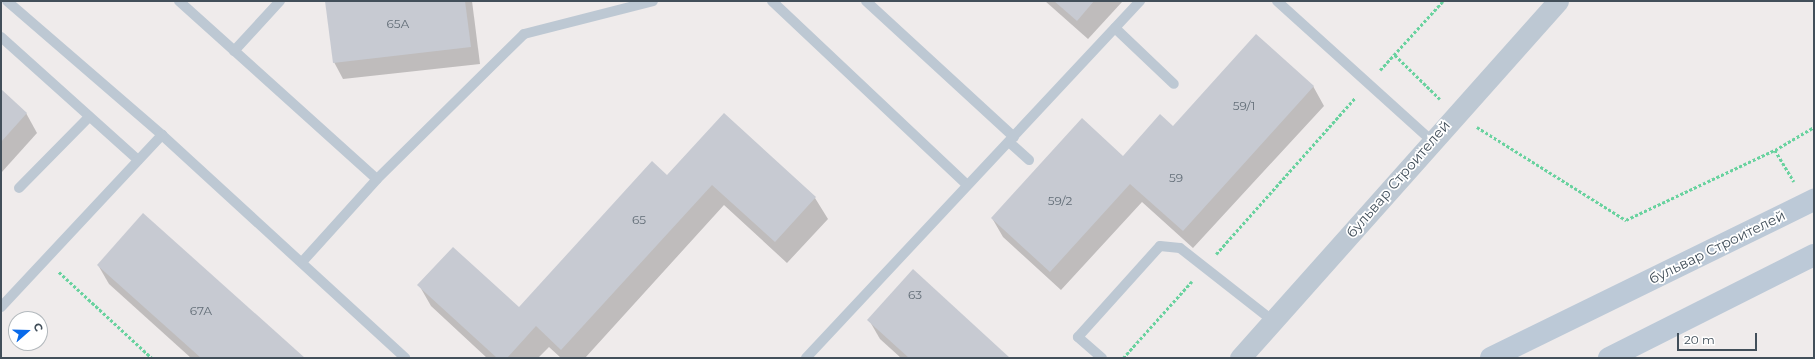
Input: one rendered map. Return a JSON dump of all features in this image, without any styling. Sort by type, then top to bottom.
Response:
[{"type":"main road","name":"бульвар Строителей","points":[[1492,358],[1814,200]]},
{"type":"main road","points":[[1609,358],[1814,255]]},
{"type":"street","name":"бульвар Строителей","points":[[1240,358],[1455,114],[1558,1]]},
{"type":"lane","points":[[7,1],[162,135],[302,261],[405,358]]},
{"type":"lane","points":[[178,1],[377,179]]},
{"type":"lane","points":[[234,51],[280,1]]},
{"type":"lane","points":[[302,261],[377,179],[524,34],[654,1]]},
{"type":"lane","points":[[772,1],[967,185]]},
{"type":"lane","points":[[866,1],[1012,140],[1029,160]]},
{"type":"lane","points":[[806,358],[967,185],[1012,140],[1140,1]]},
{"type":"lane","points":[[1277,1],[1369,82],[1432,141]]},
{"type":"lane","points":[[1115,28],[1174,84]]},
{"type":"lane","points":[[1,37],[138,160]]},
{"type":"lane","points":[[19,188],[89,117]]},
{"type":"lane","points":[[1,307],[162,135]]},
{"type":"lane","points":[[1102,358],[1078,337],[1160,246],[1180,248],[1205,266],[1273,321]]},
{"type":"path","points":[[1123,358],[1443,1]]},
{"type":"path","points":[[1395,55],[1455,114],[1626,220],[1775,150],[1814,127]]},
{"type":"path","points":[[46,259],[152,358]]},
{"type":"building","points":[[325,1],[465,1],[471,47],[333,63]]},
{"type":"building","points":[[1054,1],[1094,1],[1077,21]]},
{"type":"building","points":[[1256,34],[1314,86],[1183,231],[1130,184],[1050,272],[991,218],[1082,118],[1123,156],[1160,114],[1173,126]]},
{"type":"building","points":[[1,89],[27,113],[1,142]]},
{"type":"building","points":[[724,113],[816,197],[775,242],[712,185],[561,350],[536,326],[507,358],[497,358],[417,285],[453,247],[519,307],[652,161],[667,175]]},
{"type":"building","points":[[143,213],[305,358],[201,358],[97,265]]},
{"type":"building","points":[[913,269],[1010,358],[909,358],[867,320]]}]
